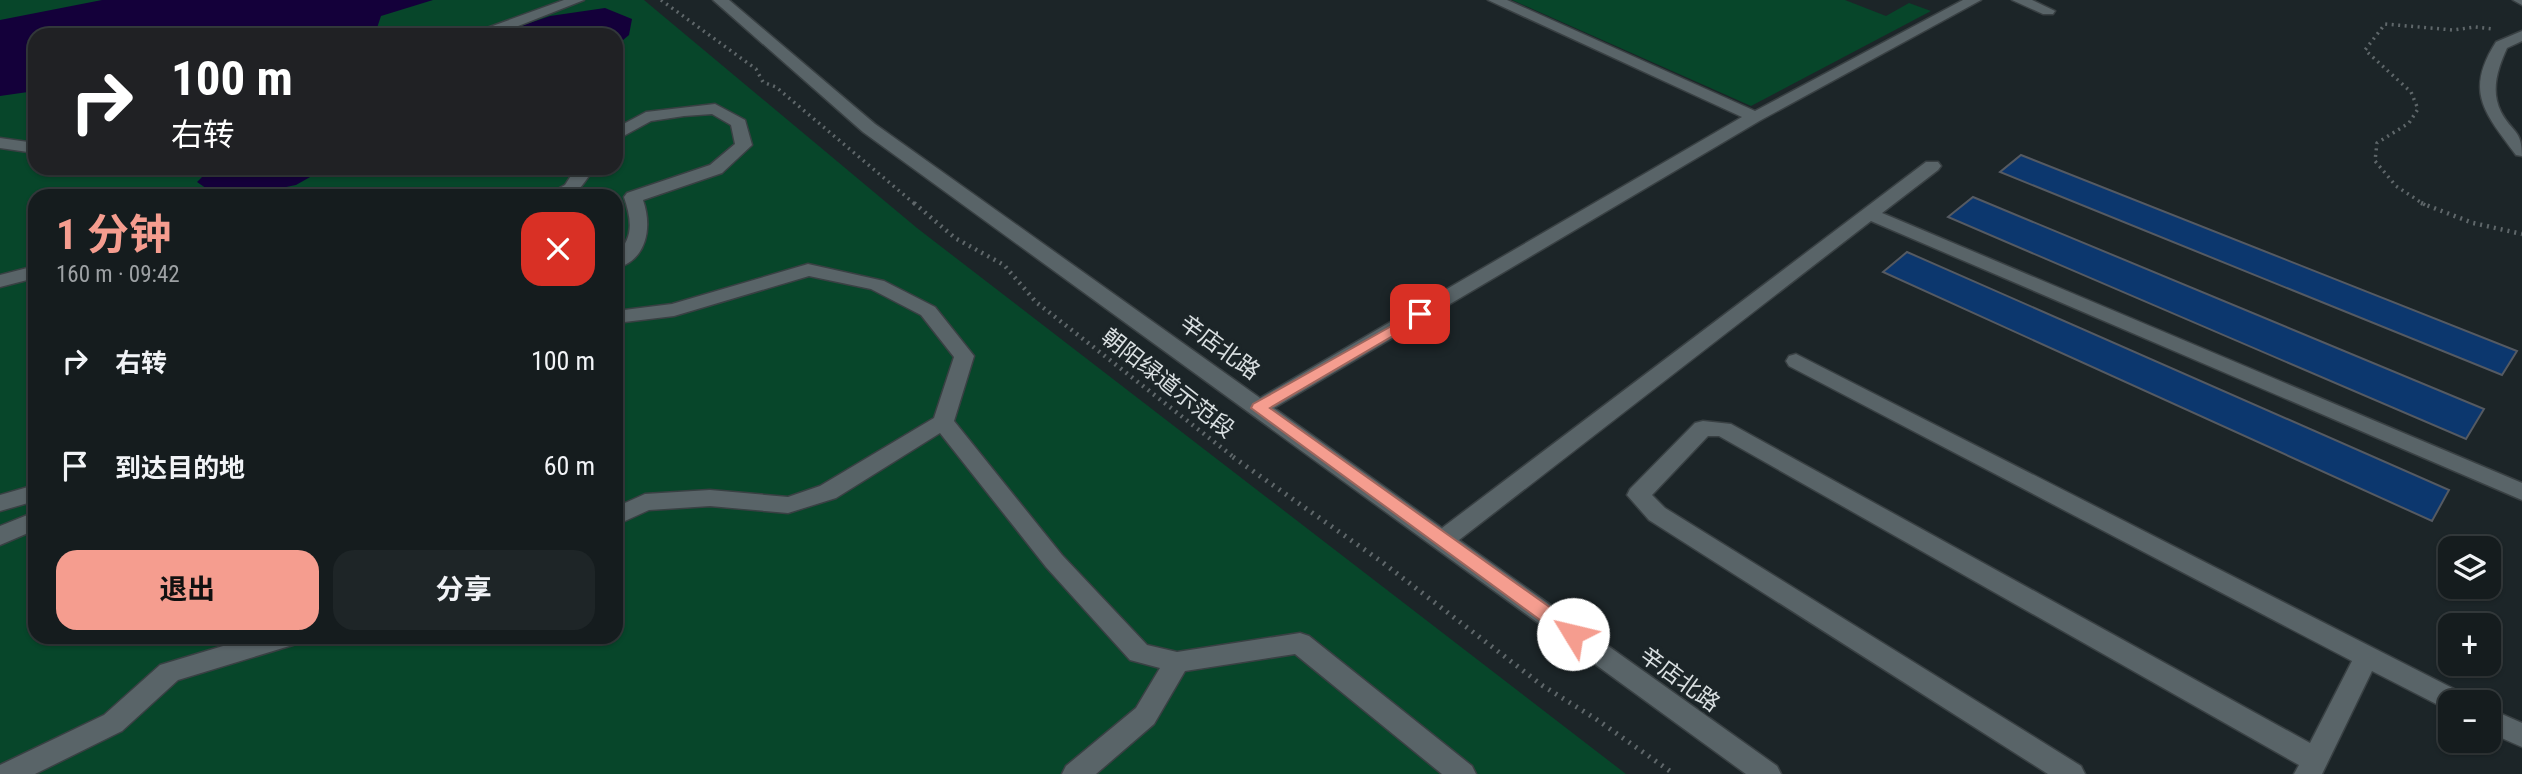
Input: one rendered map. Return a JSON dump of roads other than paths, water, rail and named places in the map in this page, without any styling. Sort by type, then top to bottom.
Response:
[{"type":"street","points":[[500,28],[578,0]]},
{"type":"street","name":"辛店北路","points":[[720,0],[869,128],[1767,774]]},
{"type":"street","points":[[1495,0],[1755,117]]},
{"type":"street","points":[[1259,408],[1755,117],[1973,0]]},
{"type":"street","points":[[2018,0],[2049,11]]},
{"type":"street","points":[[2522,35],[2501,45],[2487,76],[2492,111],[2522,151]]},
{"type":"street","points":[[623,131],[646,117],[715,109],[740,123],[744,145],[716,169],[633,197],[639,214],[638,244],[623,258]]},
{"type":"street","points":[[0,143],[28,147]]},
{"type":"street","points":[[1443,540],[1932,166]]},
{"type":"street","points":[[1869,214],[2522,492]]},
{"type":"street","points":[[623,316],[674,310],[808,270],[877,285],[928,311],[964,356],[943,422],[828,492],[788,505],[710,498],[645,502],[623,513]]},
{"type":"street","points":[[0,281],[28,274]]},
{"type":"street","points":[[1796,361],[2438,693]]},
{"type":"street","points":[[943,422],[1054,561],[1139,653],[1177,662],[1300,642],[1462,774]]},
{"type":"street","points":[[2071,774],[1657,514],[1637,495],[1703,428],[1723,429],[2311,767],[2367,656]]},
{"type":"street","points":[[0,503],[28,495]]},
{"type":"street","points":[[0,537],[28,523]]},
{"type":"street","points":[[8,774],[113,723],[169,673],[264,644]]},
{"type":"street","points":[[1076,774],[1145,716],[1177,662]]},
{"type":"street","points":[[2501,726],[2522,736]]}]
